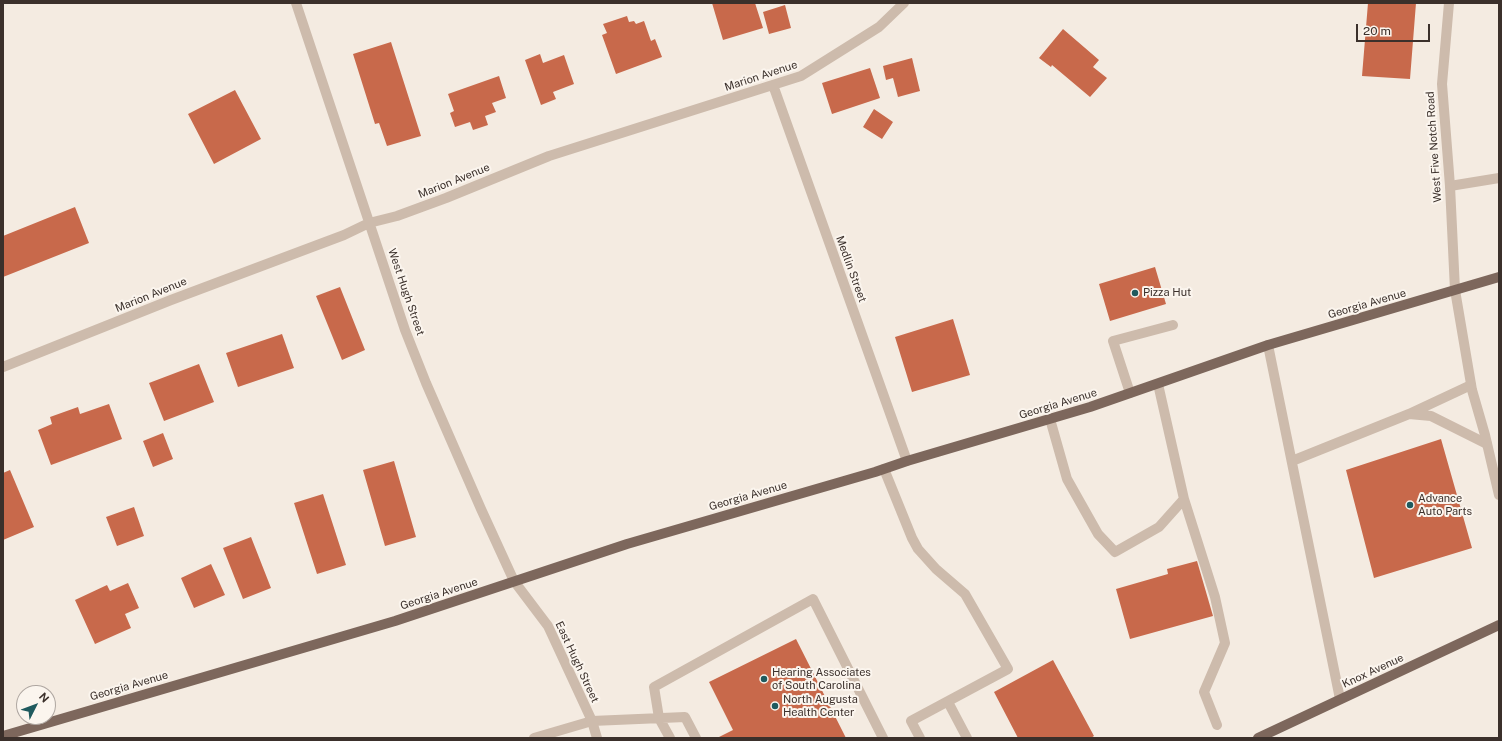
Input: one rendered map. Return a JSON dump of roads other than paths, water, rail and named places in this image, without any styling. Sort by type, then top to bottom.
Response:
[{"type":"main road","name":"Georgia Avenue","points":[[3,736],[387,623],[628,544],[1050,419],[1158,384],[1268,345],[1499,277]]},
{"type":"main road","name":"Knox Avenue","points":[[1258,738],[1499,625]]},
{"type":"street","name":"West Hugh Street","points":[[296,3],[405,330],[426,384],[514,581]]},
{"type":"street","name":"Marion Avenue","points":[[3,368],[171,300],[344,235],[369,223],[398,216],[549,156],[801,76],[848,48],[879,27],[904,3]]},
{"type":"street","name":"West Five Notch Road","points":[[1449,3],[1442,84],[1450,186],[1455,290],[1471,385],[1499,495]]},
{"type":"street","name":"Medlin Street","points":[[773,85],[907,461]]},
{"type":"street","points":[[1450,186],[1499,178]]},
{"type":"street","points":[[1130,393],[1114,341],[1173,325]]},
{"type":"street","points":[[1268,345],[1340,699]]},
{"type":"street","points":[[1158,384],[1184,499],[1215,597],[1225,643],[1204,692],[1218,725]]},
{"type":"street","points":[[1292,461],[1409,414],[1471,385]]},
{"type":"street","points":[[1409,414],[1431,416],[1487,444]]},
{"type":"street","points":[[1050,419],[1066,479],[1098,534],[1116,552],[1159,527],[1184,499]]},
{"type":"street","points":[[884,469],[912,538],[918,549],[936,569],[964,594],[1008,669],[911,721],[920,738]]},
{"type":"street","name":"East Hugh Street","points":[[514,581],[548,626],[592,721],[597,738]]},
{"type":"street","points":[[670,738],[659,718],[654,687],[813,599],[882,738]]},
{"type":"street","points":[[948,702],[967,738]]},
{"type":"street","points":[[534,738],[592,721],[685,717],[696,738]]},
{"type":"place","name":"Pizza Hut","points":[[1135,293]]},
{"type":"place","name":"Advance Auto Parts","points":[[1410,505]]},
{"type":"place","name":"Hearing Associates of South Carolina","points":[[764,679]]},
{"type":"place","name":"North Augusta Health Center","points":[[775,706]]}]
